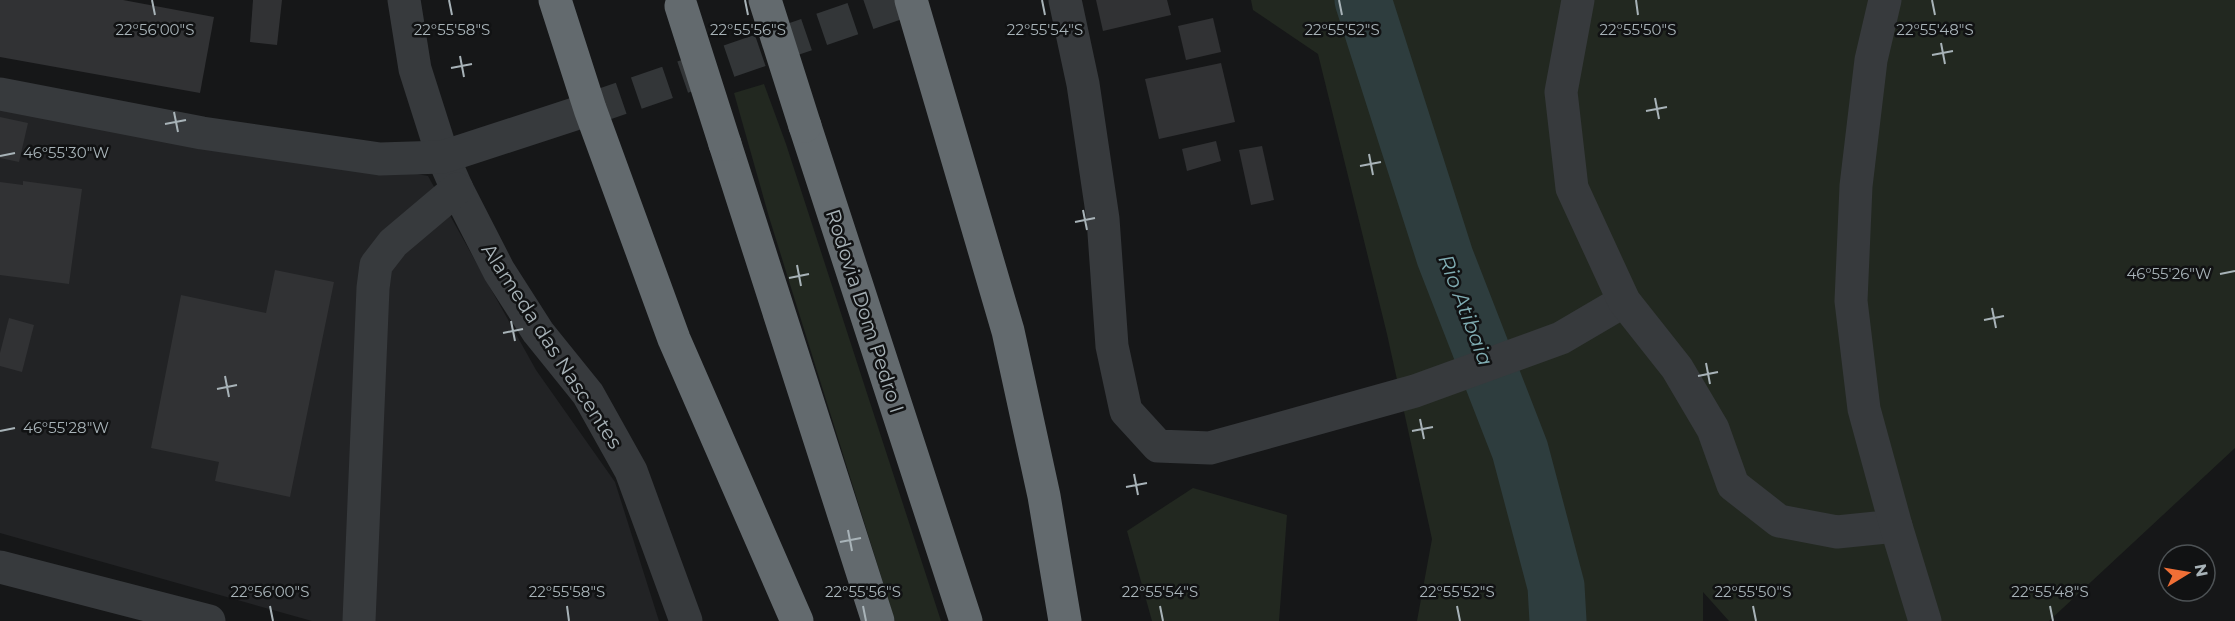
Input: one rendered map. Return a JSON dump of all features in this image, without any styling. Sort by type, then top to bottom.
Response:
[{"type":"highway","points":[[555,0],[590,108],[674,339],[797,621]]},
{"type":"highway","name":"Rodovia Dom Pedro I","points":[[765,0],[966,621]]},
{"type":"highway","points":[[911,0],[1008,331],[1044,496],[1065,621]]},
{"type":"highway","points":[[680,3],[878,621]]},
{"type":"street","name":"Alameda das Nascentes","points":[[405,0],[415,69],[443,157],[457,189],[499,271],[538,332],[588,394],[632,471],[686,621]]},
{"type":"street","points":[[1065,0],[1083,84],[1103,219],[1112,346],[1126,411],[1158,446],[1210,448],[1415,391],[1561,338],[1624,301]]},
{"type":"street","points":[[1578,0],[1561,92],[1572,188],[1624,301],[1677,368],[1713,429],[1733,485],[1779,521],[1838,532],[1896,526]]},
{"type":"street","points":[[1885,0],[1871,60],[1856,186],[1851,301],[1864,409],[1925,621]]},
{"type":"street","points":[[0,94],[202,133],[380,159],[443,157],[590,108]]},
{"type":"street","points":[[359,621],[373,288],[376,266],[393,243],[457,189]]},
{"type":"street","points":[[0,567],[209,621]]},
{"type":"shaded area","points":[[1251,0],[2235,0],[2235,448],[2049,621],[1729,621],[1703,592],[1703,621],[1417,621],[1432,539],[1387,334],[1318,54],[1253,10]]},
{"type":"shaded area","points":[[764,84],[786,144],[941,621],[895,621],[769,217],[734,93]]},
{"type":"shaded area","points":[[0,97],[428,176],[536,370],[615,482],[659,621],[312,621],[0,533]]},
{"type":"shaded area","points":[[1193,488],[1287,515],[1279,621],[1152,621],[1127,531]]},
{"type":"building","points":[[0,0],[123,0],[214,17],[200,93],[0,57]]},
{"type":"building","points":[[253,0],[282,0],[277,45],[250,42]]},
{"type":"building","points":[[1096,0],[1167,0],[1171,15],[1103,31]]},
{"type":"building","points":[[1213,18],[1221,52],[1186,60],[1178,26]]},
{"type":"building","points":[[1221,63],[1235,122],[1159,139],[1145,79]]},
{"type":"building","points":[[0,117],[28,123],[19,162],[0,158]]},
{"type":"building","points":[[1216,141],[1221,161],[1187,171],[1182,149]]},
{"type":"building","points":[[1262,146],[1274,200],[1251,205],[1239,150]]},
{"type":"building","points":[[23,181],[82,189],[69,284],[0,275],[0,182],[23,185]]},
{"type":"building","points":[[275,270],[334,282],[290,497],[215,481],[219,462],[151,448],[181,295],[266,313]]},
{"type":"building","points":[[9,318],[34,325],[22,372],[0,366],[0,353]]},
{"type":"waterway","name":"Rio Atibaia","points":[[1363,0],[1445,257],[1520,450],[1556,586],[1558,621]]},
{"type":"tunnel","points":[[590,109],[907,0]]}]
